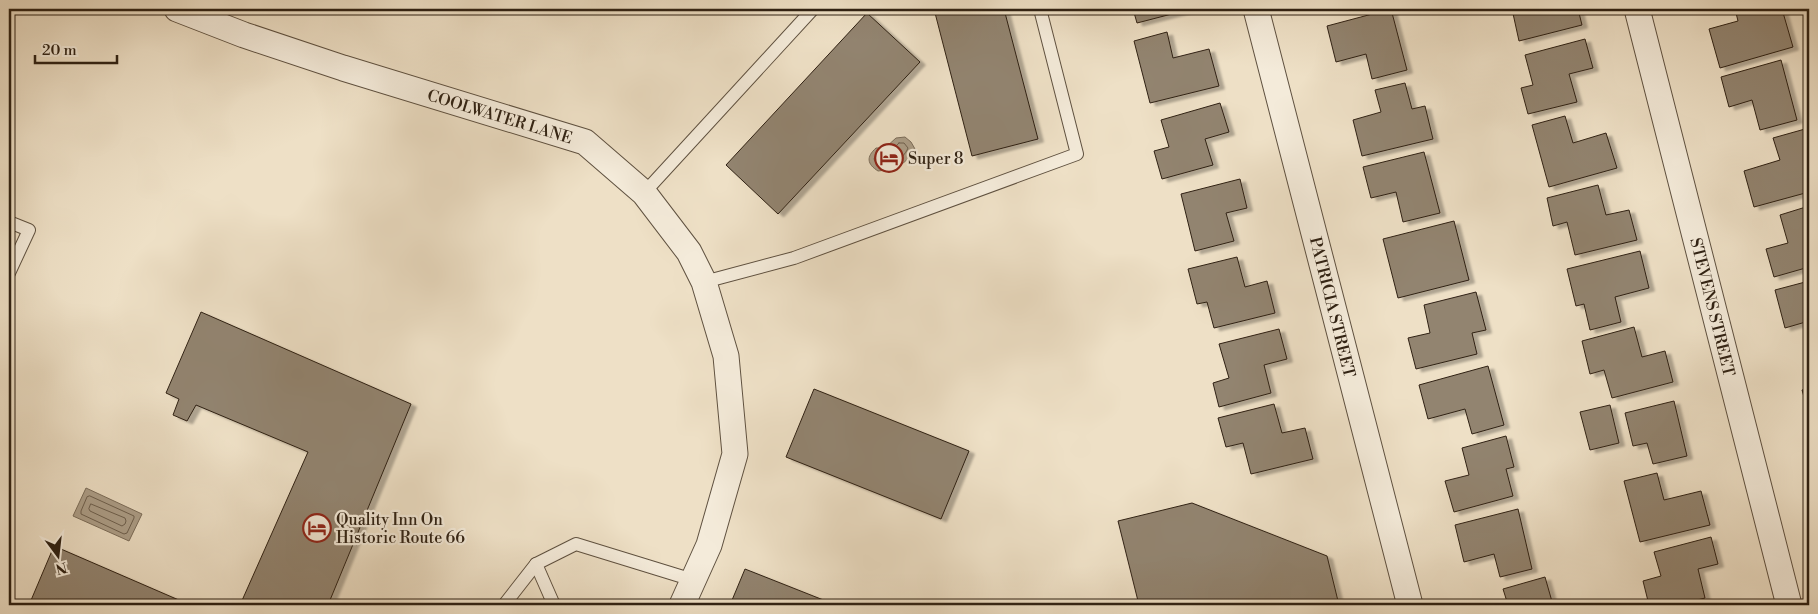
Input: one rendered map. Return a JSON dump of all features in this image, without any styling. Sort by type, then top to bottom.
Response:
[{"type":"street","name":"COOLWATER LANE","points":[[177,9],[244,35],[343,68],[584,142],[644,193],[689,252],[704,282],[726,356],[735,454],[709,545],[682,605]]},
{"type":"street","name":"PATRICIA STREET","points":[[1256,9],[1410,605]]},
{"type":"street","name":"STEVENS STREET","points":[[1637,9],[1789,605]]},
{"type":"lane","points":[[644,193],[813,9]]},
{"type":"lane","points":[[704,282],[794,258],[1077,154],[1040,9]]},
{"type":"lane","points":[[9,222],[29,230],[9,273]]},
{"type":"lane","points":[[504,605],[536,564],[576,544],[693,580]]},
{"type":"lane","points":[[536,564],[554,605]]},
{"type":"water","points":[[905,137],[915,149],[908,159],[890,169],[878,171],[872,166],[869,157],[876,148],[885,148],[896,138]]},
{"type":"water","points":[[86,488],[142,514],[129,541],[73,516]]},
{"type":"building","points":[[934,9],[1004,9],[1038,139],[972,156]]},
{"type":"building","points":[[1133,9],[1191,9],[1137,23]]},
{"type":"building","points":[[1391,9],[1407,70],[1372,79],[1366,54],[1336,62],[1327,26]]},
{"type":"building","points":[[1512,9],[1578,9],[1582,25],[1519,41]]},
{"type":"building","points":[[1735,9],[1782,9],[1793,47],[1720,68],[1709,29],[1738,21]]},
{"type":"building","points":[[867,13],[920,62],[778,214],[726,165]]},
{"type":"building","points":[[1167,32],[1173,58],[1209,49],[1219,86],[1150,103],[1134,41]]},
{"type":"building","points":[[1585,39],[1593,68],[1569,74],[1577,102],[1528,114],[1521,88],[1533,85],[1525,55]]},
{"type":"building","points":[[1781,60],[1797,120],[1760,130],[1752,100],[1729,107],[1721,77]]},
{"type":"building","points":[[1405,83],[1412,109],[1425,106],[1433,139],[1362,156],[1353,120],[1381,112],[1375,90]]},
{"type":"building","points":[[1220,103],[1229,132],[1205,139],[1213,165],[1162,179],[1154,151],[1169,147],[1161,120]]},
{"type":"building","points":[[1565,116],[1573,143],[1606,133],[1617,168],[1549,187],[1532,125]]},
{"type":"building","points":[[1805,129],[1809,146],[1809,192],[1754,207],[1744,171],[1780,160],[1773,138]]},
{"type":"building","points":[[1424,152],[1440,213],[1403,222],[1396,192],[1371,198],[1363,167]]},
{"type":"building","points":[[1240,179],[1247,208],[1226,213],[1234,241],[1195,251],[1181,194]]},
{"type":"building","points":[[1598,185],[1606,215],[1629,210],[1637,240],[1575,255],[1567,222],[1553,226],[1547,198]]},
{"type":"building","points":[[1809,206],[1809,267],[1774,277],[1766,249],[1788,243],[1780,215]]},
{"type":"building","points":[[1454,221],[1469,280],[1398,298],[1383,239]]},
{"type":"building","points":[[1640,251],[1649,288],[1615,297],[1621,322],[1590,330],[1584,304],[1576,306],[1567,269]]},
{"type":"building","points":[[1237,257],[1245,287],[1267,281],[1275,313],[1214,328],[1207,302],[1197,304],[1188,269]]},
{"type":"building","points":[[1809,281],[1809,321],[1785,328],[1775,290]]},
{"type":"building","points":[[1476,292],[1486,330],[1472,333],[1477,354],[1416,369],[1408,338],[1430,333],[1424,305]]},
{"type":"building","name":"Quality Inn On Historic Route 66","points":[[201,312],[411,404],[328,605],[240,605],[308,452],[196,405],[187,421],[173,415],[179,399],[166,393]]},
{"type":"building","points":[[1634,327],[1642,357],[1665,351],[1673,382],[1612,398],[1604,370],[1590,374],[1582,341]]},
{"type":"building","points":[[1279,329],[1287,359],[1264,365],[1271,393],[1219,407],[1213,383],[1229,378],[1219,344]]},
{"type":"building","points":[[1488,366],[1504,425],[1472,434],[1465,409],[1428,419],[1419,385]]},
{"type":"building","points":[[1809,388],[1809,414],[1802,390]]},
{"type":"building","points":[[814,389],[969,451],[941,519],[786,457]]},
{"type":"building","points":[[1674,401],[1687,456],[1653,464],[1647,443],[1633,446],[1625,413]]},
{"type":"building","points":[[1274,404],[1282,433],[1305,428],[1313,459],[1251,474],[1243,443],[1226,447],[1218,418]]},
{"type":"building","points":[[1610,405],[1619,443],[1590,450],[1580,412]]},
{"type":"building","points":[[1506,436],[1514,467],[1506,469],[1513,496],[1454,512],[1445,481],[1469,475],[1462,448]]},
{"type":"building","points":[[1657,473],[1664,500],[1701,491],[1710,525],[1640,542],[1624,481]]},
{"type":"building","points":[[1192,503],[1327,556],[1339,605],[1139,605],[1118,521]]},
{"type":"building","points":[[1518,509],[1532,569],[1500,577],[1494,554],[1464,562],[1455,525]]},
{"type":"building","points":[[1711,537],[1718,564],[1698,569],[1705,598],[1678,605],[1649,605],[1643,581],[1661,576],[1654,552]]},
{"type":"building","points":[[54,546],[188,604],[29,605]]},
{"type":"building","points":[[745,569],[836,605],[730,605]]},
{"type":"building","points":[[1545,577],[1553,605],[1508,605],[1503,589]]},
{"type":"place","name":"Super 8","points":[[889,158]]},
{"type":"place","name":"Quality Inn On Historic Route 66","points":[[317,528]]}]
